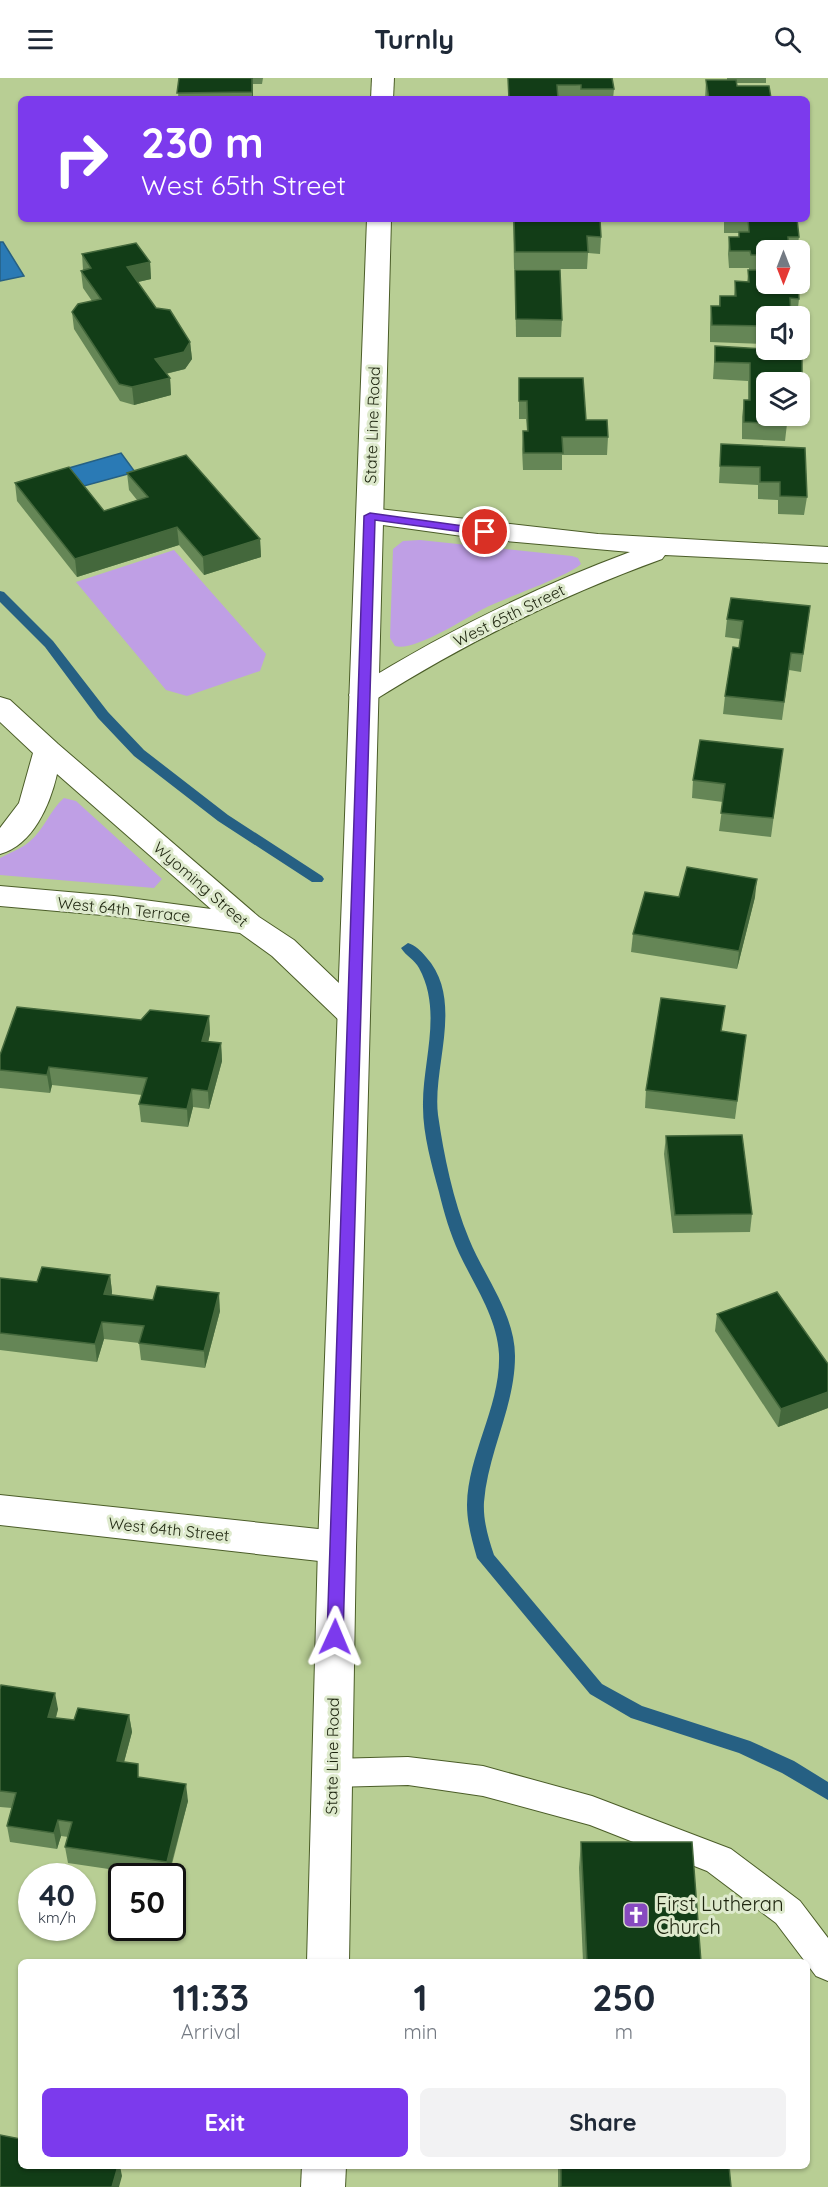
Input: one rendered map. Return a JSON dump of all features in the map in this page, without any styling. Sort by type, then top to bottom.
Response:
[{"type":"main road","points":[[382,96],[383,78]]},
{"type":"main road","name":"State Line Road","points":[[328,1959],[337,1547],[379,222]]},
{"type":"main road","name":"West 65th Street","points":[[370,516],[463,530],[663,549],[828,555]]},
{"type":"main road","name":"West 65th Street","points":[[363,695],[432,652],[595,573],[663,549]]},
{"type":"main road","name":"Wyoming Street","points":[[0,705],[48,751],[248,924],[283,948],[354,1016]]},
{"type":"main road","points":[[0,844],[15,832],[38,799],[48,751]]},
{"type":"main road","name":"West 64th Terrace","points":[[0,896],[114,906],[248,924]]},
{"type":"main road","name":"West 64th Street","points":[[0,1510],[337,1547]]},
{"type":"main road","points":[[323,2187],[324,2169]]},
{"type":"lane","points":[[332,1773],[408,1771],[483,1781],[592,1811],[719,1860],[788,1912],[828,1965]]},
{"type":"shaded area","points":[[420,540],[572,556],[578,558],[581,564],[575,569],[483,609],[426,640],[403,647],[395,646],[390,638],[393,549],[403,541]]},
{"type":"shaded area","points":[[174,550],[266,654],[260,671],[187,696],[166,690],[76,582]]},
{"type":"shaded area","points":[[64,798],[76,801],[162,879],[154,888],[0,875],[0,858],[29,842]]},
{"type":"water","points":[[0,242],[3,242],[24,276],[0,281]]},
{"type":"water","points":[[121,453],[135,472],[84,486],[69,468]]},
{"type":"building","points":[[179,78],[252,78],[252,92],[177,93]]},
{"type":"building","points":[[508,78],[612,78],[614,89],[581,89],[581,85],[557,85],[558,96],[509,96]]},
{"type":"building","points":[[706,80],[736,80],[737,86],[769,86],[771,96],[709,96]]},
{"type":"building","points":[[514,222],[600,222],[601,237],[587,236],[588,252],[515,252]]},
{"type":"building","points":[[748,222],[797,222],[799,237],[788,237],[788,240],[756,240],[756,255],[751,255],[750,251],[730,251],[729,237],[739,237],[739,232],[749,232]]},
{"type":"building","points":[[136,243],[150,262],[127,267],[156,308],[170,310],[190,342],[184,352],[155,359],[170,378],[132,387],[119,384],[72,312],[78,304],[101,299],[81,271],[91,268],[82,254]]},
{"type":"building","points":[[515,270],[560,270],[562,320],[516,319]]},
{"type":"building","points":[[748,270],[756,270],[756,294],[799,294],[799,299],[790,298],[790,306],[756,306],[756,326],[712,325],[711,306],[720,306],[720,296],[736,296],[735,281],[749,282]]},
{"type":"building","points":[[715,346],[756,348],[756,360],[802,360],[802,372],[756,372],[756,423],[744,422],[744,400],[750,400],[750,363],[715,362]]},
{"type":"building","points":[[519,378],[583,378],[586,420],[607,420],[608,437],[562,437],[563,453],[524,453],[523,431],[528,431],[527,401],[519,401]]},
{"type":"building","points":[[721,444],[805,448],[807,497],[780,496],[780,482],[760,482],[760,467],[720,466]]},
{"type":"building","points":[[186,455],[260,539],[203,557],[177,527],[75,559],[15,483],[69,467],[104,511],[148,497],[127,473]]},
{"type":"building","points":[[731,598],[810,606],[803,654],[791,653],[784,702],[725,696],[733,647],[739,648],[743,621],[727,619]]},
{"type":"building","points":[[700,740],[783,749],[773,818],[721,813],[725,784],[693,780]]},
{"type":"building","points":[[687,867],[757,879],[739,951],[633,934],[645,892],[679,897]]},
{"type":"building","points":[[661,998],[725,1006],[721,1031],[746,1035],[737,1101],[646,1090]]},
{"type":"building","points":[[17,1007],[141,1020],[150,1010],[209,1016],[202,1041],[221,1043],[208,1091],[192,1089],[187,1109],[139,1104],[147,1078],[49,1067],[47,1075],[0,1070],[0,1055]]},
{"type":"building","points":[[742,1135],[752,1214],[675,1215],[666,1136]]},
{"type":"building","points":[[42,1267],[110,1275],[104,1294],[153,1300],[157,1286],[219,1293],[204,1351],[139,1343],[144,1326],[102,1322],[95,1344],[0,1333],[0,1278],[37,1282]]},
{"type":"building","points":[[777,1292],[828,1364],[828,1392],[781,1409],[717,1314]]},
{"type":"building","points":[[1,1685],[55,1693],[48,1717],[74,1720],[78,1708],[129,1715],[117,1761],[138,1764],[138,1777],[186,1784],[167,1862],[65,1847],[72,1822],[58,1820],[54,1833],[7,1826],[16,1793],[0,1791]]},
{"type":"building","name":"First Lutheran Church","points":[[581,1842],[692,1842],[701,1959],[587,1959]]},
{"type":"building","points":[[0,2135],[18,2138],[18,2169],[117,2169],[112,2187],[0,2187]]},
{"type":"building","points":[[561,2169],[729,2169],[731,2187],[561,2187]]},
{"type":"waterway","points":[[0,595],[49,644],[103,715],[139,753],[223,818],[317,879]]},
{"type":"waterway","points":[[408,948],[426,968],[435,993],[438,1019],[437,1045],[430,1111],[447,1192],[460,1236],[501,1324],[507,1354],[506,1381],[485,1454],[476,1504],[478,1530],[486,1558],[596,1689],[637,1712],[744,1747],[788,1767],[828,1792]]},
{"type":"place","name":"First Lutheran Church","points":[[636,1915]]},
{"type":"route","points":[[335,1637],[370,516],[485,532]]}]
